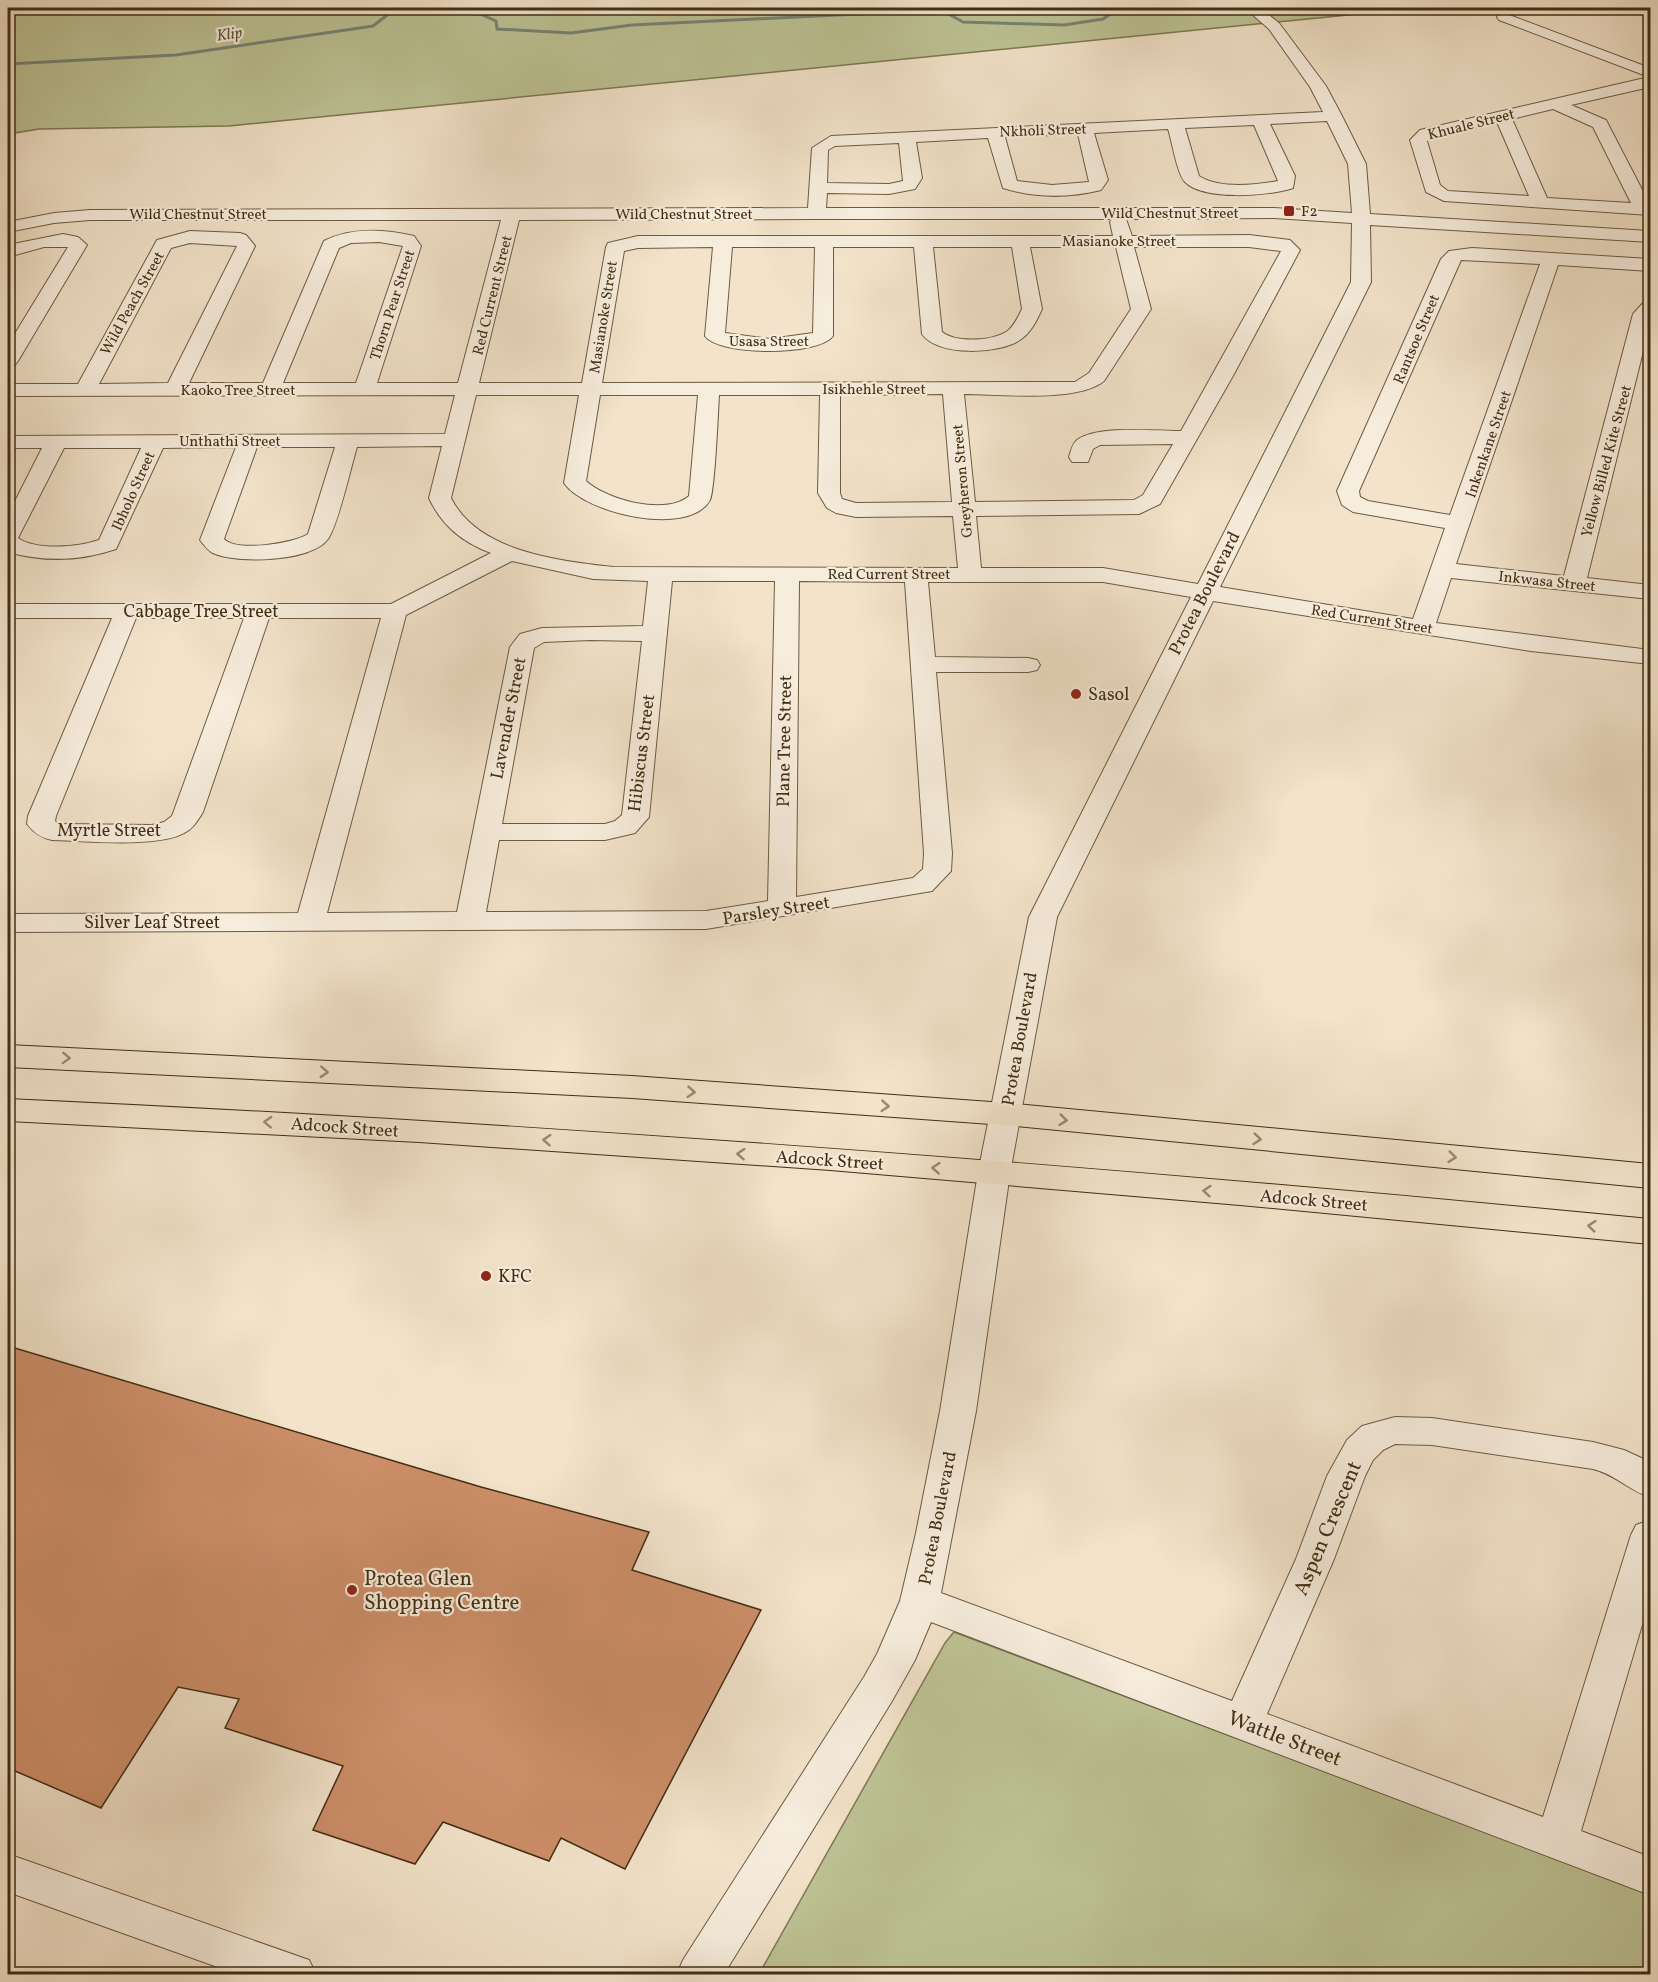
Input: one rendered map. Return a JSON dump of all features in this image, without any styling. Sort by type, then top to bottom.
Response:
[{"type":"main road","points":[[8,1056],[632,1087],[1005,1114],[1650,1176]]},
{"type":"main road","name":"Adcock Street","points":[[8,1110],[329,1125],[994,1173],[1650,1232]]},
{"type":"street","name":"Protea Boulevard","points":[[699,1974],[878,1689],[895,1659],[920,1601],[958,1411],[994,1173],[1042,917],[1361,282],[1361,219],[1357,164],[1318,86],[1274,27],[1252,8]]},
{"type":"street","points":[[1504,17],[1650,73]]},
{"type":"street","name":"Khuale Street","points":[[1647,210],[1456,198],[1439,194],[1432,188],[1419,145],[1419,137],[1650,82]]},
{"type":"street","points":[[1554,104],[1599,124],[1647,210]]},
{"type":"street","name":"Nkholi Street","points":[[817,214],[819,154],[823,144],[838,140],[1334,116]]},
{"type":"street","points":[[1503,116],[1540,204]]},
{"type":"street","points":[[1175,124],[1191,178],[1197,184],[1214,188],[1287,184],[1286,176],[1260,120]]},
{"type":"street","points":[[995,132],[1009,184],[1030,189],[1077,188],[1095,186],[1099,180],[1085,129]]},
{"type":"street","points":[[818,188],[889,189],[909,185],[913,178],[907,137]]},
{"type":"street","name":"Wild Chestnut Street","points":[[8,227],[80,215],[1117,213],[1281,214],[1650,237]]},
{"type":"street","name":"Isikhehle Street","points":[[468,390],[953,390],[1068,389],[1083,386],[1093,381],[1141,309],[1117,213]]},
{"type":"street","name":"Red Current Street","points":[[511,214],[468,390],[443,478],[440,498],[443,508],[451,519],[473,535],[509,553],[553,566],[592,572],[1103,575],[1422,628],[1531,644],[1650,657]]},
{"type":"street","name":"Wild Peach Street","points":[[85,390],[164,244],[190,237],[240,239],[246,246],[175,390]]},
{"type":"street","name":"Thorn Pear Street","points":[[270,390],[329,247],[337,241],[352,238],[407,240],[412,246],[364,390]]},
{"type":"street","points":[[8,251],[61,241],[78,245],[8,361]]},
{"type":"street","points":[[923,242],[932,334],[941,342],[973,343],[999,342],[1014,336],[1032,309],[1020,241]]},
{"type":"street","name":"Masianoke Street","points":[[593,389],[615,247],[638,242],[1265,241],[1286,245],[1291,250],[1224,374],[1152,499],[1139,507],[845,509],[833,504],[829,493],[830,389]]},
{"type":"street","name":"Usasa Street","points":[[723,242],[715,336],[728,343],[808,344],[823,336],[824,242]]},
{"type":"street","name":"Rantsoe Street","points":[[1460,524],[1361,507],[1350,500],[1348,491],[1450,259],[1459,255],[1472,254],[1650,265]]},
{"type":"street","name":"Inkenkane Street","points":[[1422,628],[1551,259]]},
{"type":"street","name":"Yellow Billed Kite Street","points":[[1574,583],[1642,314],[1650,307]]},
{"type":"street","points":[[593,389],[575,483],[589,494],[611,505],[642,510],[686,508],[700,498],[709,390]]},
{"type":"street","name":"Kaoko Tree Street","points":[[8,390],[468,390]]},
{"type":"street","name":"Greyheron Street","points":[[953,390],[966,509],[970,573]]},
{"type":"street","points":[[1080,457],[1083,446],[1096,439],[1187,437]]},
{"type":"street","name":"Unthathi Street","points":[[8,442],[453,440]]},
{"type":"street","name":"Ibholo Street","points":[[8,542],[11,547],[28,551],[91,550],[108,543],[155,441]]},
{"type":"street","points":[[249,441],[214,530],[212,540],[219,548],[281,550],[312,543],[318,537],[348,441]]},
{"type":"street","points":[[8,536],[56,442]]},
{"type":"street","points":[[304,921],[395,611],[509,553]]},
{"type":"street","name":"Inkwasa Street","points":[[1444,570],[1650,592]]},
{"type":"street","name":"Hibiscus Street","points":[[487,832],[605,832],[632,822],[638,809],[653,634],[661,574]]},
{"type":"street","name":"Plane Tree Street","points":[[782,908],[787,574]]},
{"type":"street","name":"Parsley Street","points":[[304,921],[706,920],[909,889],[922,885],[937,871],[916,574]]},
{"type":"street","name":"Cabbage Tree Street","points":[[8,611],[395,611]]},
{"type":"street","name":"Myrtle Street","points":[[127,611],[42,816],[41,824],[52,832],[152,834],[180,825],[189,812],[259,611]]},
{"type":"street","name":"Lavender Street","points":[[470,922],[518,660],[523,645],[542,635],[653,634]]},
{"type":"street","points":[[922,664],[1028,665]]},
{"type":"street","name":"Silver Leaf Street","points":[[8,923],[304,921]]},
{"type":"street","name":"Aspen Crescent","points":[[1242,1722],[1315,1560],[1352,1466],[1361,1448],[1373,1437],[1383,1432],[1422,1432],[1591,1456],[1628,1465],[1644,1474],[1650,1483]]},
{"type":"street","points":[[1557,1841],[1650,1535]]},
{"type":"street","name":"Wattle Street","points":[[920,1601],[1650,1876]]},
{"type":"street","points":[[8,1873],[293,1974]]},
{"type":"green space","points":[[8,8],[1419,8],[229,126],[39,129],[8,134]]},
{"type":"green space","points":[[954,1632],[1650,1894],[1650,1974],[759,1974],[945,1643]]},
{"type":"building","name":"Protea Glen Shopping Centre","points":[[8,1346],[481,1487],[649,1532],[632,1570],[761,1610],[625,1869],[561,1838],[549,1861],[443,1822],[415,1864],[313,1830],[343,1766],[225,1728],[239,1699],[178,1687],[101,1808],[8,1768]]},
{"type":"waterway","name":"Klip","points":[[8,64],[176,55],[373,26],[391,12],[480,14],[496,21],[497,29],[571,33],[632,25],[941,10],[963,22],[1064,25],[1103,19],[1115,11],[1153,8]]},
{"type":"waterway","name":"Klip","points":[[1182,8],[1206,8]]},
{"type":"place","name":"F2","points":[[1289,211]]},
{"type":"place","name":"Sasol","points":[[1076,694]]},
{"type":"place","name":"KFC","points":[[486,1276]]},
{"type":"place","name":"Protea Glen Shopping Centre","points":[[352,1590]]}]
